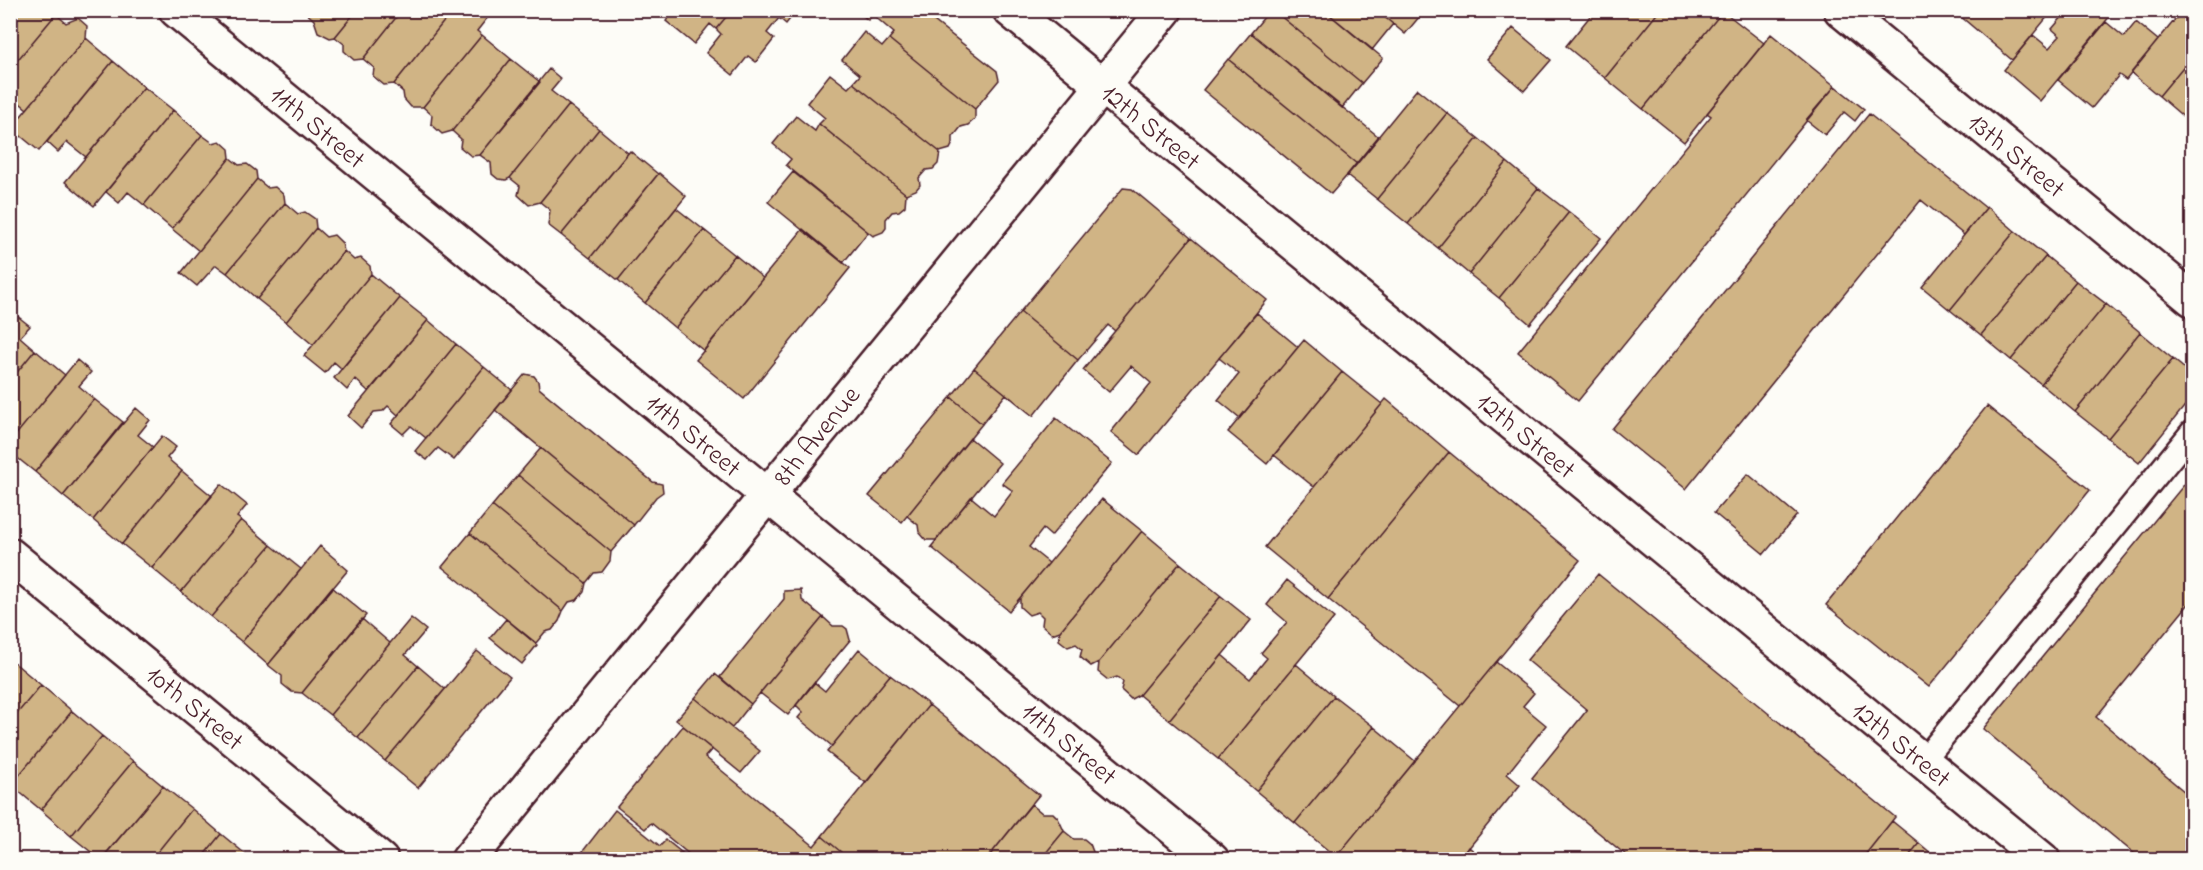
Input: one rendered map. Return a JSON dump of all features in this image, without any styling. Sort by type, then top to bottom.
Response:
[{"type":"street","name":"11th Street","points":[[176,10],[1212,860]]},
{"type":"street","name":"12th Street","points":[[1010,10],[2043,860]]},
{"type":"street","name":"8th Avenue","points":[[468,860],[1164,10]]},
{"type":"street","name":"13th Street","points":[[1841,10],[2193,299]]},
{"type":"street","name":"10th Street","points":[[10,555],[381,860]]},
{"type":"lane","points":[[1923,761],[2193,432]]},
{"type":"building","points":[[10,10],[56,10],[56,14],[10,69]]},
{"type":"building","points":[[307,10],[357,10],[335,37],[330,38],[318,32],[314,20],[305,12]]},
{"type":"building","points":[[357,10],[402,10],[363,59],[354,60],[344,51],[344,44],[335,37]]},
{"type":"building","points":[[402,10],[453,10],[394,84],[384,85],[373,76],[374,68],[363,59]]},
{"type":"building","points":[[453,10],[489,10],[492,12],[477,31],[482,35],[423,107],[411,107],[404,99],[403,92],[394,84]]},
{"type":"building","points":[[674,10],[732,10],[716,29],[710,24],[694,44],[666,21]]},
{"type":"building","points":[[732,10],[797,10],[786,24],[779,18],[767,33],[774,39],[756,62],[748,56],[733,75],[706,53],[721,34],[716,29]]},
{"type":"building","points":[[856,10],[920,10],[997,71],[999,80],[975,109],[889,39],[894,33],[873,15],[868,20]]},
{"type":"building","points":[[1270,10],[1273,10],[1362,83],[1342,108],[1251,33]]},
{"type":"building","points":[[1273,10],[1324,10],[1383,58],[1362,83]]},
{"type":"building","points":[[1324,10],[1376,10],[1393,24],[1372,50]]},
{"type":"building","points":[[1376,10],[1425,10],[1405,34]]},
{"type":"building","points":[[1595,10],[1660,10],[1605,78],[1566,46]]},
{"type":"building","points":[[1660,10],[1723,11],[1643,109],[1605,78]]},
{"type":"building","points":[[1953,10],[2053,10],[2012,60]]},
{"type":"building","points":[[2068,10],[2115,10],[2040,101],[2004,70],[2033,35],[2049,48],[2060,36],[2052,29]]},
{"type":"building","points":[[2183,10],[2188,10],[2192,14],[2192,56],[2159,96],[2131,73]]},
{"type":"building","points":[[1723,11],[1764,43],[1684,142],[1643,109]]},
{"type":"building","points":[[56,14],[66,23],[78,18],[87,26],[86,38],[27,109],[10,95],[10,69]]},
{"type":"building","points":[[2106,22],[2124,37],[2136,22],[2158,40],[2126,80],[2119,75],[2092,108],[2058,80]]},
{"type":"building","points":[[1513,28],[1551,60],[1524,91],[1487,59]]},
{"type":"building","points":[[864,32],[882,47],[889,39],[975,109],[975,119],[961,127],[953,137],[950,149],[940,152],[853,83],[860,75],[842,60]]},
{"type":"building","points":[[1251,33],[1379,137],[1357,164],[1229,60]]},
{"type":"building","points":[[1771,34],[1835,86],[1578,401],[1518,352],[1711,116],[1707,113]]},
{"type":"building","points":[[482,35],[511,59],[452,131],[442,134],[431,124],[432,115],[423,107]]},
{"type":"building","points":[[86,38],[113,61],[39,151],[11,128]]},
{"type":"building","points":[[2192,56],[2192,113],[2187,120],[2159,96]]},
{"type":"building","points":[[511,59],[540,82],[480,155],[471,156],[460,147],[461,139],[452,131]]},
{"type":"building","points":[[1228,59],[1357,164],[1331,194],[1203,90]]},
{"type":"building","points":[[113,61],[144,87],[86,157],[67,142],[58,152],[47,142]]},
{"type":"building","points":[[549,69],[561,79],[551,91],[569,105],[510,178],[498,179],[492,174],[491,163],[480,155]]},
{"type":"building","points":[[830,74],[848,88],[853,83],[940,152],[938,164],[933,169],[926,170],[919,178],[920,185],[916,190],[906,194],[819,124],[825,118],[807,103]]},
{"type":"building","points":[[1835,86],[1864,109],[1855,121],[1844,112],[1825,135],[1806,120]]},
{"type":"building","points":[[144,87],[173,110],[94,206],[65,182]]},
{"type":"building","points":[[1417,89],[1447,113],[1377,199],[1347,175]]},
{"type":"building","points":[[569,105],[599,129],[540,202],[529,205],[518,195],[520,186],[510,178]]},
{"type":"building","points":[[173,110],[202,135],[144,205],[128,192],[119,203],[106,192]]},
{"type":"building","points":[[1447,113],[1478,138],[1408,224],[1377,199]]},
{"type":"building","points":[[1869,114],[1986,208],[1964,235],[1921,200],[1686,489],[1612,429]]},
{"type":"building","points":[[796,116],[815,131],[819,124],[906,194],[905,206],[899,211],[892,212],[886,219],[886,228],[883,232],[873,236],[786,165],[791,159],[773,144]]},
{"type":"building","points":[[599,129],[628,153],[561,235],[548,225],[550,210],[540,202]]},
{"type":"building","points":[[202,135],[213,143],[220,141],[229,149],[230,158],[172,229],[144,205]]},
{"type":"building","points":[[1478,138],[1507,162],[1438,248],[1408,224]]},
{"type":"building","points":[[630,151],[658,174],[590,258],[561,235]]},
{"type":"building","points":[[230,158],[239,165],[247,164],[256,171],[257,179],[199,251],[172,229]]},
{"type":"building","points":[[1507,162],[1538,188],[1469,274],[1438,248]]},
{"type":"building","points":[[793,172],[868,232],[843,263],[768,202]]},
{"type":"building","points":[[659,173],[686,196],[618,280],[590,258]]},
{"type":"building","points":[[257,179],[268,188],[275,187],[284,195],[285,203],[227,273],[216,265],[197,286],[181,273]]},
{"type":"building","points":[[1123,188],[1132,189],[1191,238],[1115,331],[1108,325],[1078,360],[1020,312]]},
{"type":"building","points":[[1538,188],[1569,212],[1499,298],[1469,274]]},
{"type":"building","points":[[285,203],[298,214],[305,212],[315,219],[316,228],[257,299],[227,273]]},
{"type":"building","points":[[1987,207],[2015,231],[1950,310],[1922,287]]},
{"type":"building","points":[[676,208],[704,230],[645,303],[618,280]]},
{"type":"building","points":[[1569,212],[1601,238],[1530,324],[1499,298]]},
{"type":"building","points":[[316,228],[326,237],[334,235],[342,243],[344,251],[286,322],[257,299]]},
{"type":"building","points":[[803,229],[850,268],[744,399],[696,360]]},
{"type":"building","points":[[704,230],[735,255],[675,328],[645,303]]},
{"type":"building","points":[[2015,231],[2046,256],[1981,335],[1950,310]]},
{"type":"building","points":[[1191,238],[1267,300],[1139,455],[1111,432],[1151,383],[1131,366],[1109,392],[1083,370]]},
{"type":"building","points":[[344,251],[354,260],[361,258],[370,266],[371,274],[313,345],[286,322]]},
{"type":"building","points":[[735,255],[763,278],[704,351],[675,328]]},
{"type":"building","points":[[2046,256],[2076,281],[2011,360],[1981,335]]},
{"type":"building","points":[[371,274],[400,298],[342,369],[334,362],[325,373],[304,356]]},
{"type":"building","points":[[2076,281],[2106,304],[2041,384],[2011,360]]},
{"type":"building","points":[[400,298],[428,320],[369,392],[355,379],[347,390],[334,378]]},
{"type":"building","points":[[2106,304],[2140,332],[2075,412],[2041,384]]},
{"type":"building","points":[[1020,312],[1078,360],[1033,416],[974,368]]},
{"type":"building","points":[[1257,313],[1298,347],[1240,418],[1218,400],[1239,374],[1219,358]]},
{"type":"building","points":[[16,315],[30,326],[20,337],[35,350],[10,381],[10,322]]},
{"type":"building","points":[[428,320],[456,344],[398,415],[388,406],[383,411],[374,412],[361,428],[348,416]]},
{"type":"building","points":[[2140,332],[2173,359],[2108,438],[2075,412]]},
{"type":"building","points":[[1304,340],[1342,372],[1267,464],[1228,432]]},
{"type":"building","points":[[456,344],[484,367],[426,438],[411,426],[403,434],[391,424]]},
{"type":"building","points":[[35,350],[65,375],[10,442],[10,381]]},
{"type":"building","points":[[2173,359],[2192,375],[2192,397],[2139,463],[2108,438]]},
{"type":"building","points":[[77,360],[91,372],[79,386],[94,399],[35,472],[10,452],[10,442]]},
{"type":"building","points":[[484,367],[512,390],[454,460],[438,448],[427,460],[415,451]]},
{"type":"building","points":[[974,368],[1006,394],[982,424],[951,397]]},
{"type":"building","points":[[1342,372],[1382,404],[1314,487],[1274,455]]},
{"type":"building","points":[[525,374],[534,376],[539,388],[653,482],[662,484],[663,492],[656,497],[634,525],[495,410]]},
{"type":"building","points":[[951,397],[982,424],[902,522],[869,496]]},
{"type":"building","points":[[94,399],[123,422],[63,496],[35,472]]},
{"type":"building","points":[[1386,399],[1449,452],[1328,599],[1265,547]]},
{"type":"building","points":[[1987,406],[2090,490],[1929,687],[1826,605]]},
{"type":"building","points":[[136,408],[150,420],[138,435],[153,447],[93,520],[63,496]]},
{"type":"building","points":[[1056,418],[1112,463],[1051,536],[1043,529],[1029,547],[1049,563],[1009,611],[931,547],[971,497],[994,516],[1013,491],[1002,483]]},
{"type":"building","points":[[162,436],[176,447],[167,458],[182,471],[122,544],[93,520]]},
{"type":"building","points":[[970,438],[1000,463],[936,540],[926,540],[919,532],[918,525],[907,516]]},
{"type":"building","points":[[541,448],[634,525],[611,552],[518,475]]},
{"type":"building","points":[[1449,452],[1580,560],[1460,706],[1328,599]]},
{"type":"building","points":[[182,471],[212,496],[152,568],[122,544]]},
{"type":"building","points":[[1748,474],[1797,515],[1764,554],[1714,513]]},
{"type":"building","points":[[518,475],[611,552],[610,561],[602,572],[594,573],[586,583],[492,506]]},
{"type":"building","points":[[2192,475],[2192,600],[2096,717],[2192,798],[2192,860],[2142,860],[1983,729]]},
{"type":"building","points":[[221,484],[247,505],[237,517],[241,520],[181,592],[152,568]]},
{"type":"building","points":[[1102,499],[1142,531],[1060,631],[1052,634],[1042,625],[1043,617],[1038,612],[1029,615],[1020,607],[1020,598]]},
{"type":"building","points":[[492,506],[586,583],[584,592],[577,600],[569,602],[563,611],[470,533]]},
{"type":"building","points":[[241,520],[271,545],[211,617],[181,592]]},
{"type":"building","points":[[1142,531],[1180,563],[1099,662],[1091,666],[1080,657],[1082,649],[1076,644],[1068,647],[1059,640],[1060,631]]},
{"type":"building","points":[[470,533],[563,611],[552,630],[545,632],[536,643],[442,567]]},
{"type":"building","points":[[271,545],[301,569],[242,642],[211,617]]},
{"type":"building","points":[[320,546],[348,570],[268,665],[242,642]]},
{"type":"building","points":[[1180,563],[1221,596],[1139,695],[1131,699],[1121,690],[1123,682],[1117,677],[1108,680],[1098,672],[1099,662]]},
{"type":"building","points":[[1598,574],[1895,817],[1861,860],[1632,860],[1532,778],[1587,710],[1527,660]]},
{"type":"building","points":[[1287,580],[1334,618],[1218,759],[1169,720],[1222,655],[1250,679],[1267,658],[1261,653],[1287,622],[1267,605]]},
{"type":"building","points":[[332,587],[366,615],[302,693],[292,692],[282,684],[282,676],[268,665]]},
{"type":"building","points":[[801,590],[802,600],[823,617],[751,704],[720,677],[784,599],[784,591]]},
{"type":"building","points":[[1221,596],[1251,620],[1169,720],[1139,695]]},
{"type":"building","points":[[823,617],[833,626],[843,626],[847,629],[850,640],[788,715],[760,693]]},
{"type":"building","points":[[411,618],[426,630],[405,655],[418,666],[358,738],[330,715]]},
{"type":"building","points":[[362,619],[390,643],[330,715],[302,693]]},
{"type":"building","points":[[506,619],[537,645],[522,664],[490,638]]},
{"type":"building","points":[[859,649],[890,675],[832,746],[798,718],[803,712],[796,705],[814,682],[825,691]]},
{"type":"building","points":[[477,651],[510,677],[418,788],[385,761]]},
{"type":"building","points":[[10,661],[41,685],[10,722]]},
{"type":"building","points":[[1496,662],[1534,693],[1523,706],[1546,725],[1507,774],[1520,785],[1459,860],[1340,860],[1336,857]]},
{"type":"building","points":[[1296,664],[1334,696],[1256,791],[1218,759]]},
{"type":"building","points":[[418,666],[445,689],[385,761],[358,738]]},
{"type":"building","points":[[715,674],[751,704],[732,728],[695,698]]},
{"type":"building","points":[[890,675],[929,705],[866,783],[827,752]]},
{"type":"building","points":[[41,685],[72,711],[11,785],[10,722]]},
{"type":"building","points":[[1334,696],[1374,727],[1295,823],[1256,791]]},
{"type":"building","points":[[695,698],[760,751],[741,773],[676,720]]},
{"type":"building","points":[[929,705],[1039,795],[986,860],[834,860],[841,852],[822,836]]},
{"type":"building","points":[[72,711],[102,736],[41,810],[11,785]]},
{"type":"building","points":[[683,726],[712,749],[705,757],[814,846],[822,836],[841,852],[834,860],[696,860],[651,823],[645,829],[617,807]]},
{"type":"building","points":[[1374,727],[1415,761],[1336,857],[1295,823]]},
{"type":"building","points":[[102,736],[133,761],[71,836],[41,810]]},
{"type":"building","points":[[133,761],[163,786],[101,860],[71,836]]},
{"type":"building","points":[[163,786],[192,809],[151,860],[106,860],[103,857]]},
{"type":"building","points":[[1031,804],[1042,813],[1053,813],[1064,831],[1040,860],[986,860]]},
{"type":"building","points":[[192,809],[221,834],[200,860],[151,860]]},
{"type":"building","points":[[615,810],[660,846],[666,840],[691,860],[576,860]]},
{"type":"building","points":[[1892,821],[1919,843],[1906,860],[1861,860]]},
{"type":"building","points":[[1064,831],[1074,839],[1084,839],[1090,844],[1095,857],[1093,860],[1040,860]]},
{"type":"building","points":[[221,834],[249,857],[248,860],[200,860]]},
{"type":"building","points":[[1919,843],[1939,860],[1906,860]]},
{"type":"building","points":[[1469,847],[1484,860],[1459,860]]}]
